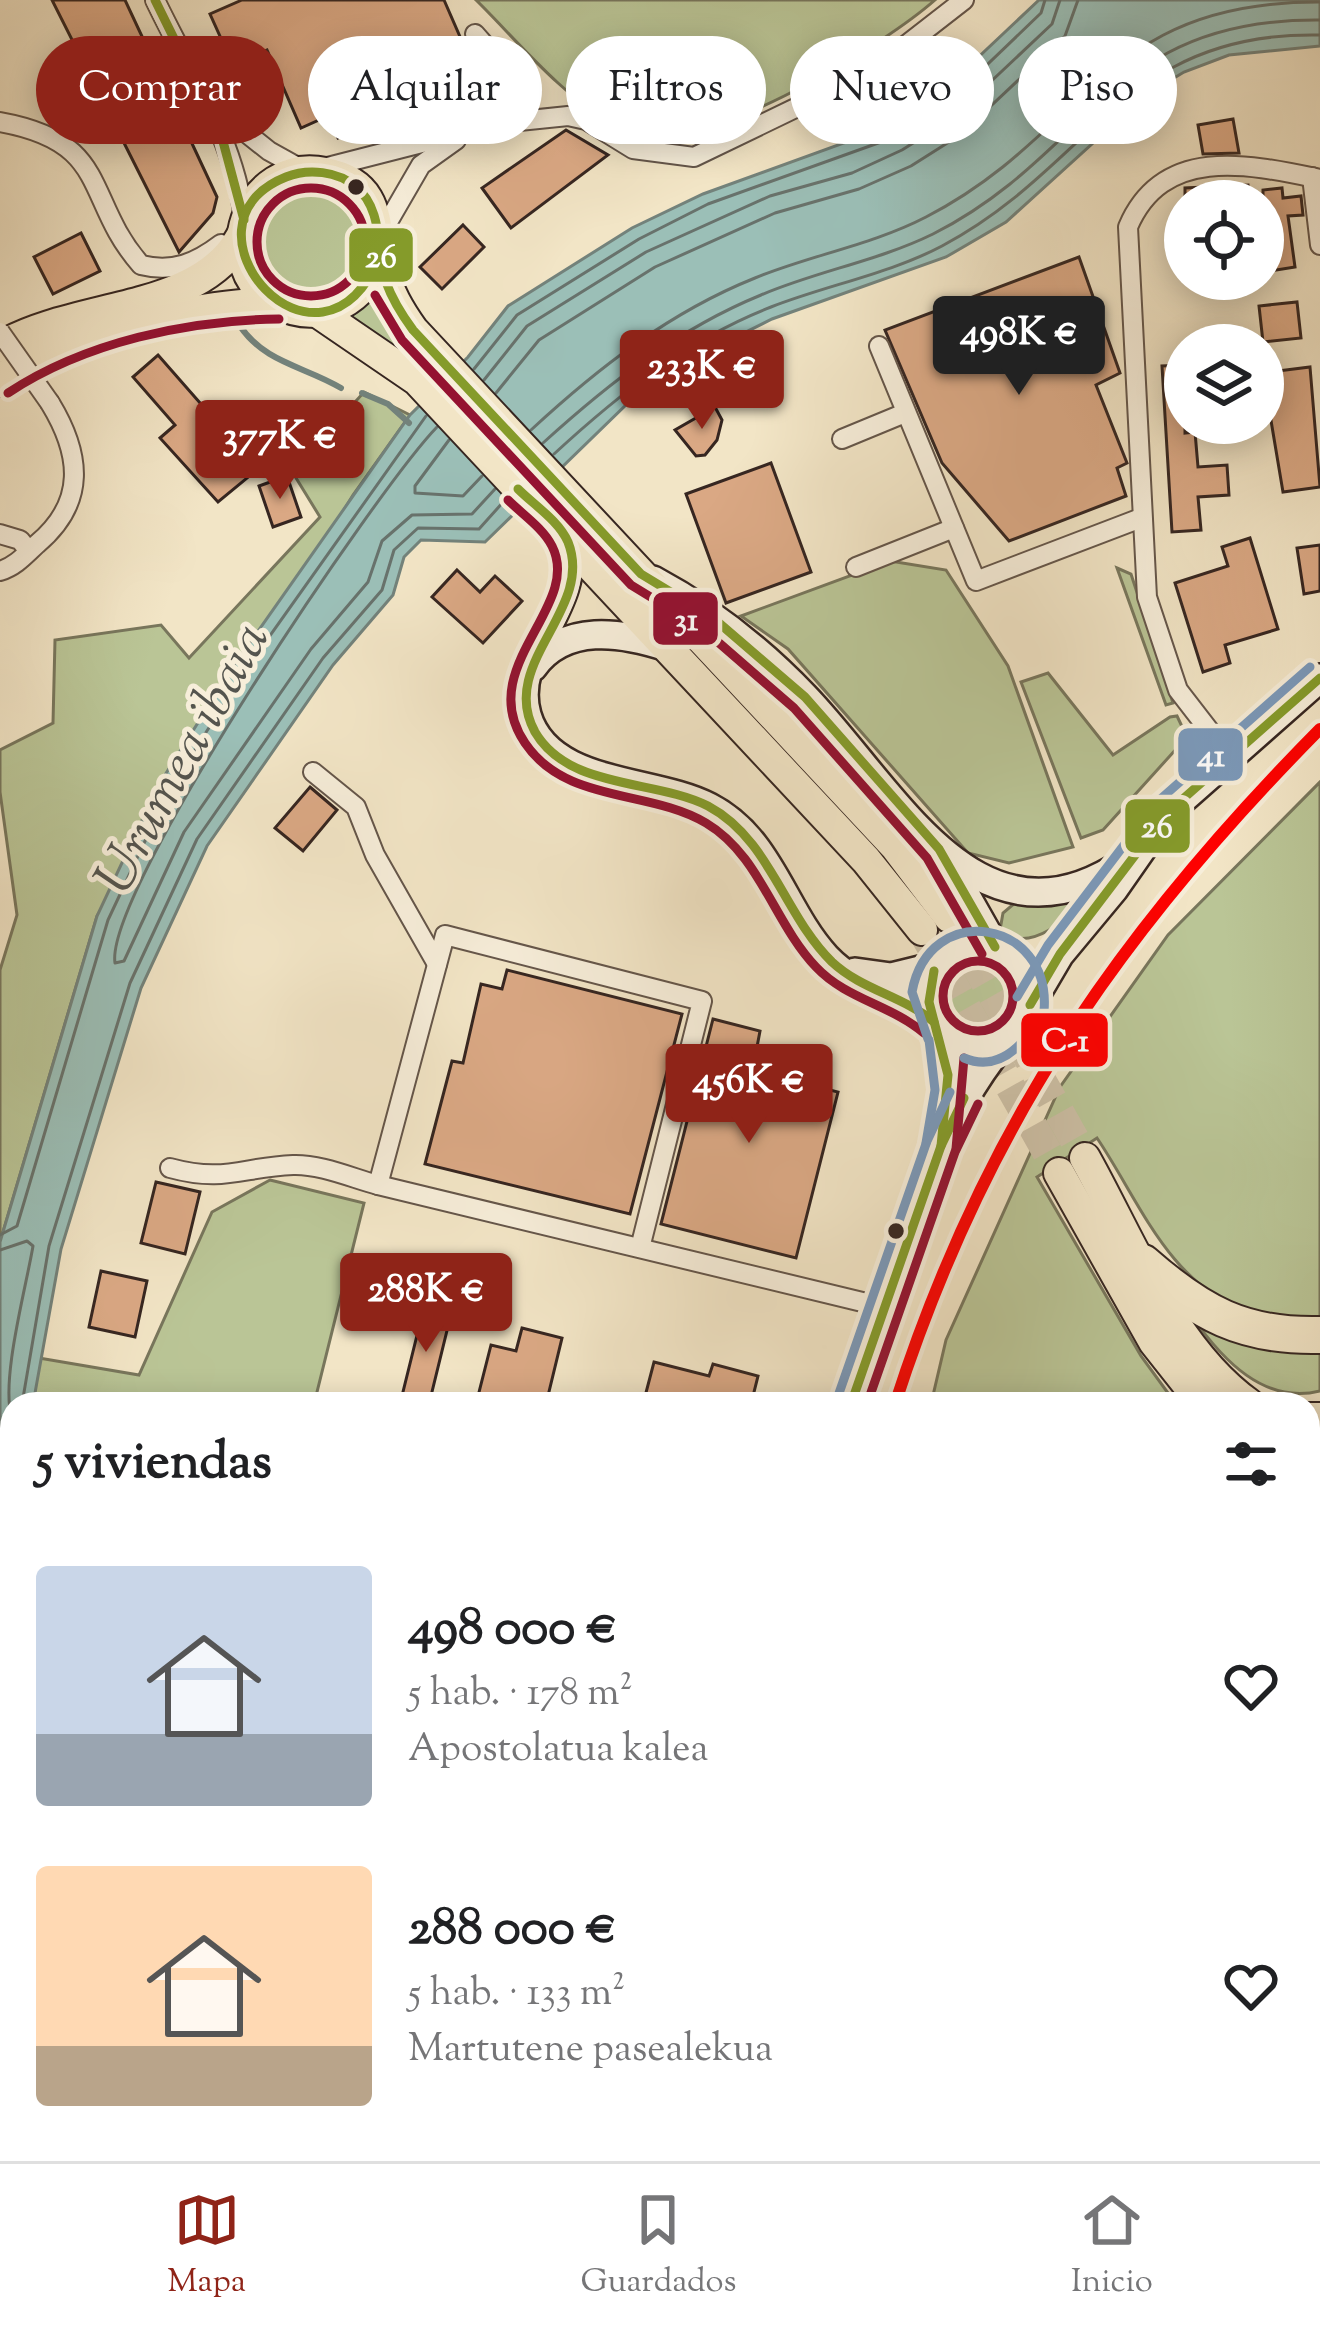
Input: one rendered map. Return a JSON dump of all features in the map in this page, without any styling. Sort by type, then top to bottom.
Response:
[{"type":"highway","points":[[1143,1263],[1221,1320],[1270,1336],[1320,1335]]},
{"type":"main road","points":[[0,347],[65,317],[196,284],[217,270],[268,186],[309,171],[341,178],[358,189],[401,313],[557,507],[567,541],[568,587],[528,676],[527,716],[550,749],[577,766],[694,800],[730,820],[762,855],[814,941],[858,986],[914,1005],[964,1046],[1003,1043]]},
{"type":"main road","points":[[243,228],[250,276],[279,304]]},
{"type":"main road","points":[[316,311],[354,297],[369,282],[380,245]]},
{"type":"main road","points":[[0,380],[34,357],[205,310],[279,304],[316,311],[417,380],[557,507],[640,574],[896,846],[936,924],[866,860],[567,541]]},
{"type":"main road","points":[[640,574],[682,596],[763,656],[939,849],[1002,950],[1027,976],[1030,1005]]},
{"type":"main road","points":[[528,676],[548,651],[584,636],[622,636],[667,647]]},
{"type":"main road","points":[[855,1392],[940,1146],[968,1090],[1021,1027],[1072,938],[1114,889],[1167,813],[1320,678]]},
{"type":"main road","points":[[939,849],[983,882],[1037,894],[1093,882],[1135,855]]},
{"type":"main road","points":[[839,969],[891,977],[936,967],[963,947],[1002,950],[1072,938]]},
{"type":"main road","points":[[936,967],[927,994],[949,1090],[940,1146]]},
{"type":"main road","points":[[1194,1392],[1154,1342],[1072,1166],[1143,1263],[1204,1362],[1236,1392]]},
{"type":"street","points":[[154,0],[172,36]]},
{"type":"street","points":[[542,119],[586,120],[633,149],[694,157],[874,70],[964,0]]},
{"type":"street","points":[[0,122],[38,132],[80,155],[141,265],[162,270],[184,266],[243,228],[238,180],[222,144]]},
{"type":"street","points":[[260,144],[309,171],[404,144]]},
{"type":"street","points":[[380,245],[421,164],[453,144]]},
{"type":"street","points":[[1228,756],[1178,690],[1147,597],[1128,227],[1139,201],[1170,174],[1196,167],[1286,171],[1316,178],[1320,245]]},
{"type":"street","points":[[0,332],[50,403],[77,460],[73,498],[57,526],[0,572]]},
{"type":"street","points":[[879,346],[976,581],[1141,518]]},
{"type":"street","points":[[0,400],[34,357]]},
{"type":"street","points":[[842,439],[904,412]]},
{"type":"street","points":[[856,566],[954,528]]},
{"type":"street","points":[[0,534],[20,540],[29,551]]},
{"type":"street","points":[[314,772],[356,806],[375,855],[437,964]]},
{"type":"street","points":[[378,1185],[445,935],[702,1000],[640,1248]]},
{"type":"street","points":[[170,1168],[210,1179],[290,1164],[883,1307]]},
{"type":"green space","points":[[476,0],[935,0],[887,36],[790,36],[790,93],[766,105],[766,36],[566,36],[566,90],[542,67],[542,36],[512,36]]},
{"type":"green space","points":[[311,187],[332,191],[349,203],[361,220],[365,241],[361,262],[349,279],[332,291],[311,295],[290,291],[273,279],[261,262],[257,241],[261,220],[273,203],[290,191]]},
{"type":"green space","points":[[381,292],[427,359],[417,367],[345,321]]},
{"type":"green space","points":[[364,392],[410,415],[353,495],[97,916],[0,1242],[0,970],[17,915],[0,792],[0,750],[53,723],[55,640],[161,625],[189,658],[320,517],[277,447],[339,420]]},
{"type":"green space","points":[[890,561],[946,570],[1008,666],[1073,847],[1009,863],[968,853],[788,649],[741,616]]},
{"type":"green space","points":[[1117,568],[1131,574],[1173,703],[1166,705]]},
{"type":"green space","points":[[1048,673],[1113,755],[1170,717],[1177,716],[1187,737],[1103,830],[1081,838],[1021,682]]},
{"type":"green space","points":[[1320,782],[1320,1319],[1254,1314],[1196,1281],[1158,1237],[1097,1138],[1037,1177],[1141,1356],[1167,1392],[934,1392],[946,1340],[1060,1087],[1168,935]]},
{"type":"green space","points":[[1087,893],[1071,913],[1036,936],[1012,937],[1000,930],[1003,913],[1016,902],[1058,903]]},
{"type":"green space","points":[[978,960],[1003,971],[1014,996],[1003,1021],[978,1032],[953,1021],[942,996],[953,971]]},
{"type":"green space","points":[[270,1180],[364,1203],[317,1392],[35,1392],[39,1358],[139,1375],[212,1212]]},
{"type":"green space","points":[[1193,1318],[1320,1350],[1320,1391],[1287,1392],[1263,1385],[1217,1349]]},
{"type":"water","name":"Urumea ibaia","points":[[1039,0],[1320,0],[1320,46],[1229,55],[1177,76],[1177,36],[1018,36],[1018,144],[1092,144],[1006,222],[946,257],[772,319],[702,354],[627,404],[485,542],[421,540],[404,557],[393,595],[333,665],[207,846],[141,988],[61,1249],[35,1392],[0,1392],[0,1242],[97,916],[158,786],[237,661],[410,415],[468,357],[508,306],[632,228],[703,194],[841,144],[994,144],[994,42]]},
{"type":"building","points":[[52,0],[125,0],[142,36],[70,36]]},
{"type":"building","points":[[242,0],[444,0],[460,36],[308,36],[308,125],[301,128],[284,89],[284,36],[220,36],[210,14]]},
{"type":"building","points":[[1233,119],[1239,153],[1203,154],[1198,125]]},
{"type":"building","points":[[566,130],[566,144],[590,144],[608,155],[511,228],[482,188]]},
{"type":"building","points":[[125,144],[192,144],[217,197],[213,213],[179,252]]},
{"type":"building","points":[[1301,196],[1303,215],[1288,216],[1295,267],[1284,269],[1284,198]]},
{"type":"building","points":[[463,225],[484,247],[442,289],[420,267]]},
{"type":"building","points":[[81,233],[100,271],[53,294],[34,257]]},
{"type":"building","points":[[1079,257],[1120,373],[1096,385],[1127,463],[1117,468],[1126,496],[1009,541],[942,463],[885,330]]},
{"type":"building","points":[[1297,302],[1301,338],[1284,340],[1284,324],[1261,324],[1259,306]]},
{"type":"building","points":[[158,355],[258,469],[218,502],[160,438],[175,425],[133,377]]},
{"type":"building","points":[[1310,367],[1320,487],[1283,492],[1275,444],[1284,444],[1284,370]]},
{"type":"building","points":[[715,407],[722,420],[717,440],[705,455],[696,456],[675,430]]},
{"type":"building","points":[[1167,444],[1196,444],[1198,467],[1227,465],[1229,495],[1198,497],[1201,530],[1172,532]]},
{"type":"building","points":[[771,463],[811,572],[726,603],[686,494]]},
{"type":"building","points":[[287,476],[301,517],[273,527],[259,486]]},
{"type":"building","points":[[1250,538],[1278,629],[1225,645],[1230,663],[1203,672],[1175,583],[1228,566],[1222,547]]},
{"type":"building","points":[[1320,545],[1320,591],[1304,594],[1297,548]]},
{"type":"building","points":[[457,570],[480,592],[495,576],[522,601],[483,643],[432,597]]},
{"type":"building","points":[[310,787],[337,810],[303,851],[275,828]]},
{"type":"building","points":[[507,970],[682,1014],[630,1214],[425,1164],[452,1061],[463,1063],[481,984],[502,989]]},
{"type":"building","points":[[713,1019],[760,1031],[757,1047],[797,1057],[791,1080],[838,1092],[796,1258],[661,1224]]},
{"type":"building","points":[[156,1182],[200,1192],[185,1254],[141,1243]]},
{"type":"building","points":[[101,1271],[147,1281],[135,1337],[89,1327]]},
{"type":"building","points":[[425,1303],[452,1310],[432,1392],[403,1392]]},
{"type":"building","points":[[522,1328],[562,1338],[549,1392],[479,1392],[491,1345],[516,1351]]},
{"type":"building","points":[[654,1362],[709,1376],[713,1364],[758,1376],[754,1392],[646,1392]]},
{"type":"waterway","points":[[240,326],[273,356],[341,388]]},
{"type":"waterway","points":[[362,393],[388,404],[409,423]]},
{"type":"tunnel","points":[[949,917],[1085,1158]]},
{"type":"tunnel","points":[[922,930],[1059,1173]]},
{"type":"transit line","name":"26","points":[[155,0],[221,134],[244,220]]},
{"type":"transit line","name":"26","points":[[380,256],[354,296],[323,312],[292,308],[265,289],[247,262],[241,230],[253,200],[286,177],[322,173],[356,187],[375,218],[388,288],[413,330],[641,574],[712,617],[805,697],[939,849],[995,947]]},
{"type":"transit line","name":"31","points":[[311,188],[332,192],[349,204],[361,221],[365,242],[361,263],[349,280],[332,292],[311,296],[290,292],[273,280],[261,263],[257,242],[261,221],[273,204],[290,192],[311,188]]},
{"type":"transit line","name":"31","points":[[375,295],[402,340],[631,585],[703,629],[794,708],[927,858],[982,954]]},
{"type":"transit line","name":"31","points":[[8,393],[70,360],[138,337],[209,324],[279,319]]},
{"type":"transit line","name":"26","points":[[518,489],[564,534],[573,567],[569,591],[528,683],[527,707],[535,732],[550,751],[591,774],[687,797],[729,820],[762,857],[801,922],[832,962],[934,1022]]},
{"type":"transit line","name":"31","points":[[508,500],[548,539],[558,569],[554,592],[519,663],[512,689],[513,715],[525,743],[542,763],[585,786],[684,812],[706,823],[740,853],[816,967],[841,987],[924,1033]]},
{"type":"transit line","name":"41","points":[[1017,997],[1048,945],[1156,803],[1310,667]]},
{"type":"transit line","name":"26","points":[[1030,1005],[1060,954],[1167,813],[1320,678]]},
{"type":"transit line","name":"C-1","points":[[899,1392],[970,1211],[1065,1040],[1180,882],[1320,729]]},
{"type":"transit line","name":"41","points":[[928,1039],[912,992],[923,962],[941,943],[963,933],[987,932],[1010,940],[1029,956],[1041,980],[1044,1011],[1022,1043],[1002,1058],[978,1062],[964,1058]]},
{"type":"transit line","name":"31","points":[[978,961],[1003,971],[1013,996],[1003,1021],[978,1031],[953,1021],[943,996],[953,971],[978,961]]},
{"type":"transit line","name":"26","points":[[934,971],[929,1002],[948,1075],[941,1146]]},
{"type":"transit line","name":"41","points":[[926,1143],[935,1090],[929,1040]]},
{"type":"transit line","name":"31","points":[[956,1149],[964,1058]]},
{"type":"transit line","name":"41","points":[[839,1392],[927,1141],[950,1092]]},
{"type":"transit line","name":"26","points":[[855,1392],[941,1146],[964,1098]]},
{"type":"transit line","name":"31","points":[[871,1392],[955,1152],[978,1104]]}]
